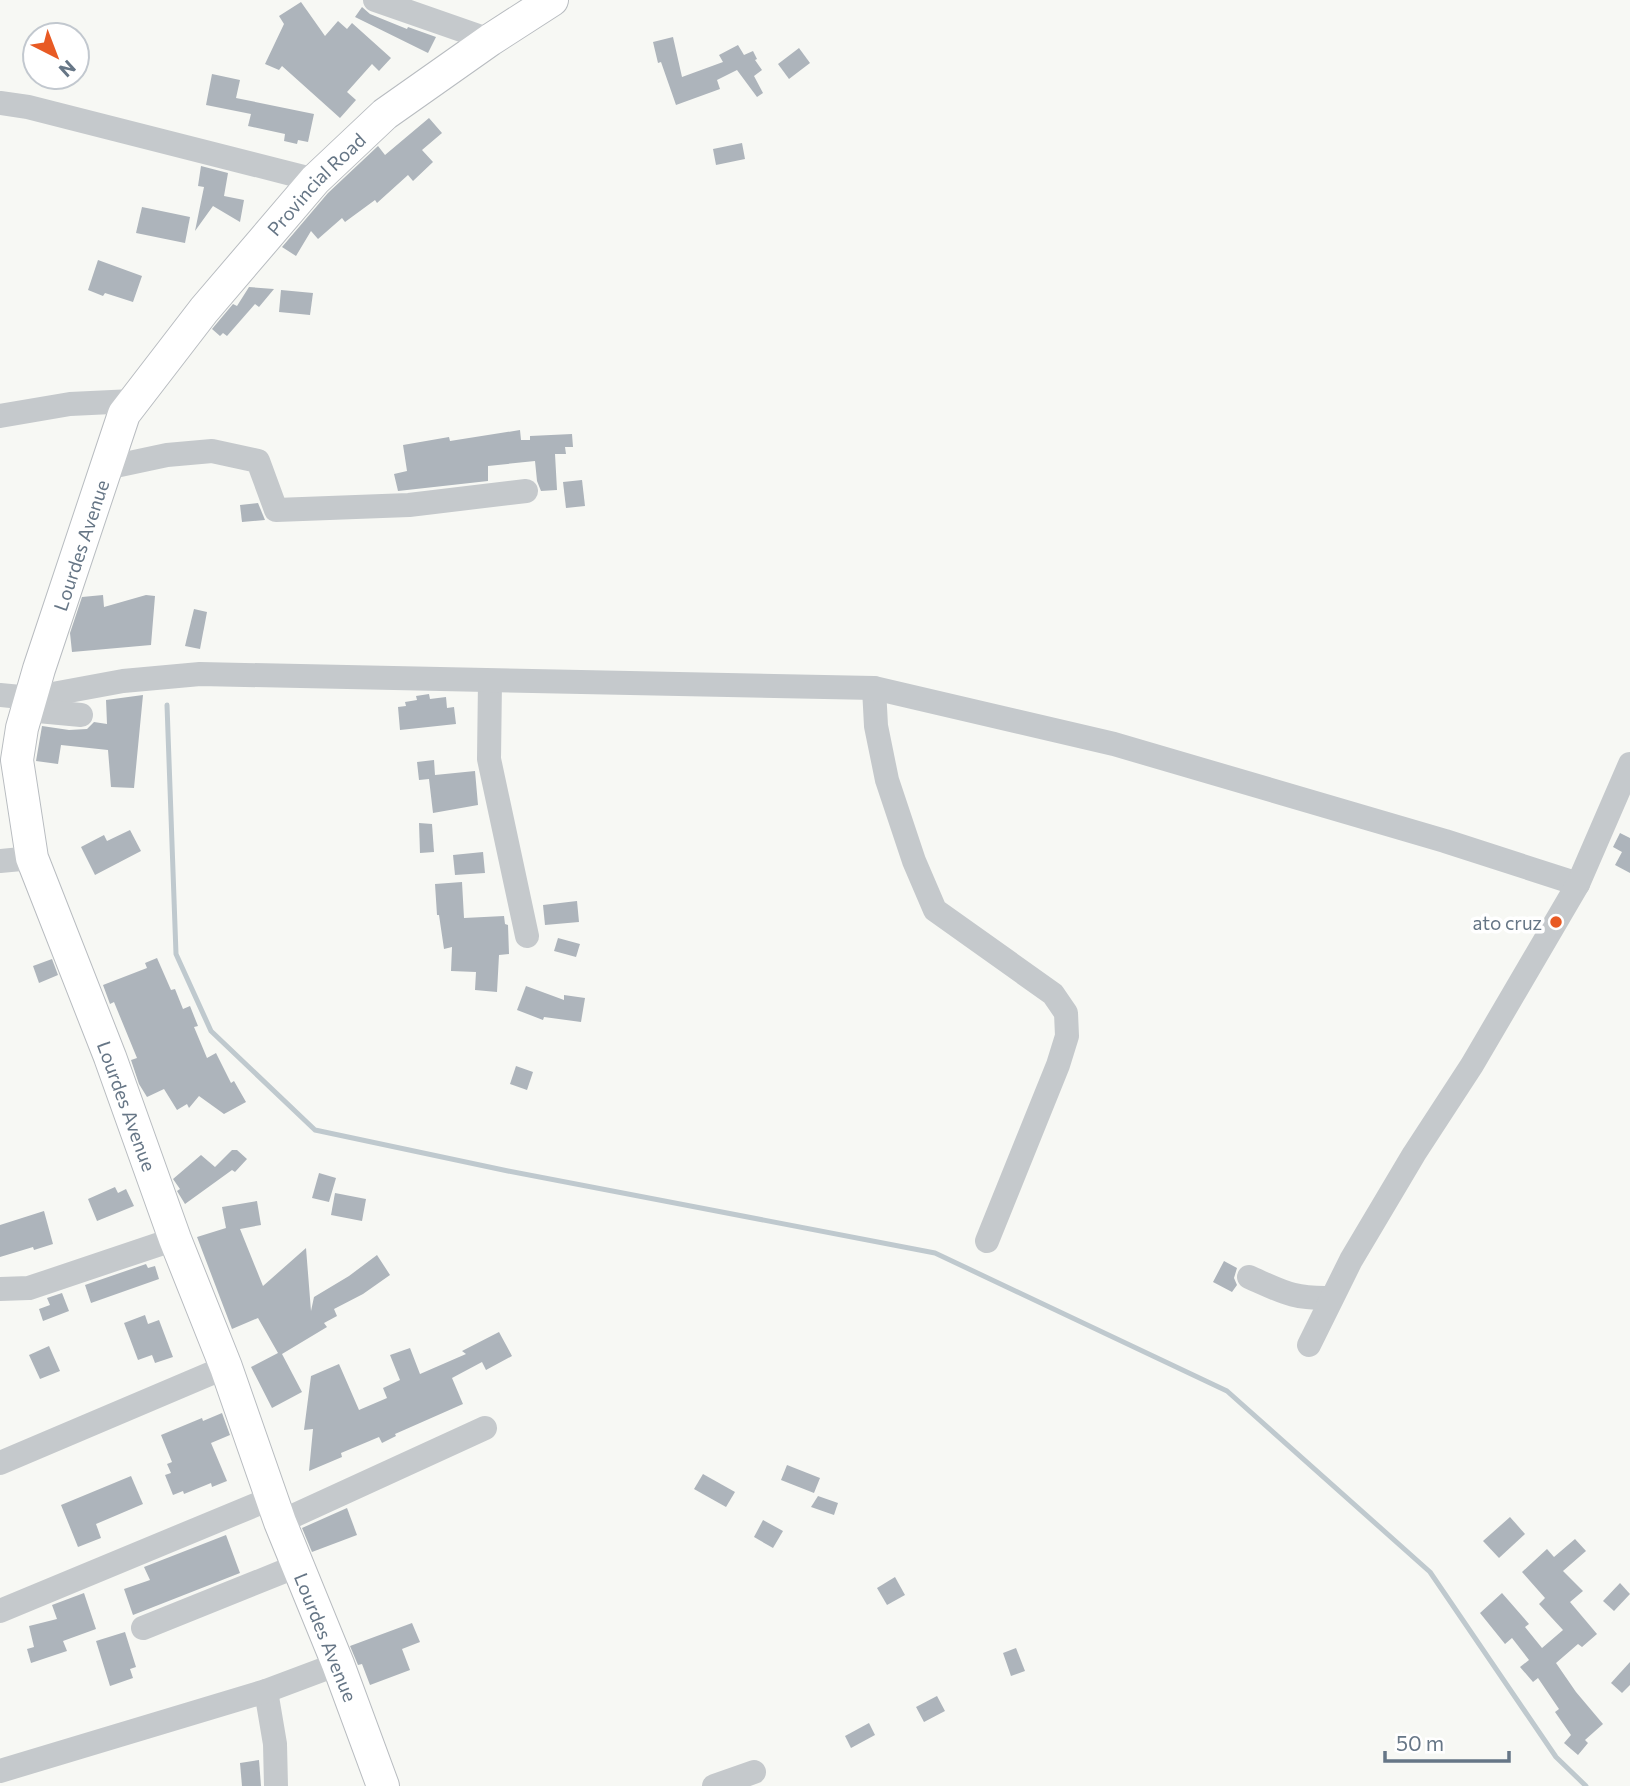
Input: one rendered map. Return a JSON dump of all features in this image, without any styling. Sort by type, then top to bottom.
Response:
[{"type":"main road","name":"Provincial Road","points":[[129,407],[204,310],[315,180],[385,114],[552,0]]},
{"type":"main road","name":"Lourdes Avenue","points":[[129,407],[19,701],[17,760],[32,858],[110,1057],[175,1239],[226,1367],[276,1510],[338,1664],[383,1786]]},
{"type":"street","points":[[375,0],[490,40]]},
{"type":"street","points":[[0,103],[28,107],[315,180]]},
{"type":"street","points":[[0,416],[70,404],[129,407]]},
{"type":"street","points":[[106,468],[167,455],[212,451],[258,461],[276,510],[409,505],[526,491]]},
{"type":"street","points":[[19,701],[124,681],[200,674],[874,688],[1114,744],[1444,841],[1578,884]]},
{"type":"street","points":[[490,681],[489,759],[527,936]]},
{"type":"street","points":[[874,688],[876,726],[887,780],[935,910],[1053,994],[1066,1013],[1067,1036],[1058,1065],[988,1241]]},
{"type":"street","points":[[19,701],[81,715]]},
{"type":"street","points":[[1309,1345],[1331,1298],[1413,1154],[1472,1065],[1532,958],[1578,884],[1630,764]]},
{"type":"street","points":[[0,861],[32,858]]},
{"type":"street","points":[[0,1289],[29,1288],[175,1239]]},
{"type":"street","points":[[1249,1277],[1287,1294],[1304,1298],[1331,1298]]},
{"type":"street","points":[[0,1463],[226,1367]]},
{"type":"street","points":[[0,1611],[276,1510],[485,1427]]},
{"type":"street","points":[[143,1629],[298,1566]]},
{"type":"street","points":[[0,1770],[266,1691],[338,1664]]},
{"type":"street","points":[[266,1691],[275,1744],[276,1786]]},
{"type":"street","points":[[714,1786],[754,1772]]},
{"type":"building","points":[[301,2],[325,36],[338,21],[347,29],[352,23],[391,58],[379,71],[372,64],[347,92],[356,100],[340,118],[282,66],[279,70],[265,64],[284,24],[279,16]]},
{"type":"building","points":[[362,7],[370,14],[407,29],[408,27],[436,37],[428,53],[355,17]]},
{"type":"building","points":[[673,37],[682,77],[723,62],[719,55],[738,45],[744,55],[753,51],[762,70],[754,76],[763,93],[757,97],[737,70],[717,80],[720,89],[676,105],[661,62],[658,63],[653,42]]},
{"type":"building","points":[[799,48],[810,63],[789,79],[778,64]]},
{"type":"building","points":[[212,74],[240,80],[236,98],[314,114],[308,142],[298,140],[297,144],[284,141],[285,134],[248,126],[251,114],[206,105]]},
{"type":"building","points":[[429,118],[442,133],[422,150],[433,162],[413,181],[408,175],[377,203],[375,200],[345,222],[342,218],[318,239],[311,231],[296,256],[282,247],[328,193],[378,146],[385,155]]},
{"type":"building","points":[[742,143],[745,159],[716,165],[713,149]]},
{"type":"building","points":[[201,166],[228,173],[224,196],[244,200],[240,222],[213,206],[195,231],[204,187],[198,186]]},
{"type":"building","points":[[142,207],[190,217],[185,243],[136,233]]},
{"type":"building","points":[[98,260],[142,276],[133,302],[88,290]]},
{"type":"building","points":[[249,287],[274,289],[259,307],[255,304],[227,336],[223,333],[220,336],[212,329],[233,304],[237,306]]},
{"type":"building","points":[[281,290],[313,293],[310,315],[279,312]]},
{"type":"building","points":[[520,430],[521,440],[530,440],[530,436],[572,434],[573,447],[565,447],[566,454],[555,454],[557,490],[541,491],[535,461],[488,466],[488,481],[398,491],[394,474],[407,471],[403,445]]},
{"type":"building","points":[[582,480],[585,506],[566,508],[563,482]]},
{"type":"building","points":[[258,503],[265,520],[242,522],[240,505]]},
{"type":"building","points":[[103,595],[104,607],[146,595],[155,596],[151,645],[72,652],[70,633],[82,597]]},
{"type":"building","points":[[194,609],[207,612],[200,649],[185,646]]},
{"type":"building","points":[[429,694],[430,699],[446,697],[447,708],[454,707],[456,724],[400,730],[398,707],[406,706],[405,702],[417,700],[416,696]]},
{"type":"building","points":[[143,695],[134,788],[111,787],[108,750],[61,745],[58,764],[36,761],[42,726],[69,730],[87,729],[94,722],[107,724],[106,700]]},
{"type":"building","points":[[434,760],[435,775],[475,771],[478,805],[433,813],[429,779],[419,780],[417,762]]},
{"type":"building","points":[[419,823],[432,824],[434,852],[420,853]]},
{"type":"building","points":[[130,830],[141,851],[95,875],[81,847],[104,835],[107,841]]},
{"type":"building","points":[[1620,833],[1630,838],[1630,873],[1615,865],[1622,852],[1613,847]]},
{"type":"building","points":[[483,852],[485,873],[455,875],[453,855]]},
{"type":"building","points":[[462,882],[464,918],[504,916],[505,924],[508,925],[509,954],[499,955],[497,992],[475,990],[476,972],[451,971],[452,947],[444,949],[437,915],[435,884]]},
{"type":"building","points":[[577,901],[579,922],[545,925],[543,905]]},
{"type":"building","points":[[558,938],[580,944],[576,957],[554,951]]},
{"type":"building","points":[[157,958],[183,1009],[190,1006],[198,1026],[194,1027],[207,1058],[216,1053],[231,1083],[234,1081],[246,1102],[224,1114],[199,1096],[189,1108],[187,1104],[177,1110],[164,1089],[147,1097],[139,1084],[131,1060],[137,1058],[114,1002],[110,1004],[103,985],[147,968],[145,963]]},
{"type":"building","points":[[52,959],[58,975],[39,983],[33,966]]},
{"type":"building","points":[[526,986],[564,1000],[564,995],[585,998],[581,1022],[544,1017],[543,1020],[517,1010]]},
{"type":"building","points":[[516,1066],[533,1072],[527,1090],[510,1084]]},
{"type":"building","points":[[232,1150],[237,1150],[247,1159],[235,1172],[232,1170],[185,1204],[173,1179],[201,1155],[215,1167]]},
{"type":"building","points":[[319,1173],[336,1178],[329,1202],[312,1198]]},
{"type":"building","points":[[115,1187],[118,1193],[126,1189],[134,1206],[97,1221],[88,1199]]},
{"type":"building","points":[[335,1193],[366,1199],[362,1221],[331,1215]]},
{"type":"building","points":[[257,1201],[261,1225],[240,1229],[263,1286],[306,1248],[311,1311],[314,1297],[377,1255],[390,1275],[363,1294],[334,1309],[337,1316],[324,1323],[327,1327],[282,1354],[302,1392],[272,1408],[251,1367],[278,1353],[258,1318],[232,1329],[197,1237],[226,1228],[222,1207]]},
{"type":"building","points":[[44,1211],[53,1244],[0,1257],[0,1225]]},
{"type":"building","points":[[1224,1261],[1237,1268],[1234,1278],[1237,1285],[1232,1292],[1213,1282]]},
{"type":"building","points":[[146,1264],[148,1268],[155,1266],[159,1279],[91,1303],[85,1285]]},
{"type":"building","points":[[62,1293],[69,1311],[43,1321],[39,1309],[50,1305],[47,1298]]},
{"type":"building","points":[[145,1315],[148,1324],[159,1320],[173,1357],[155,1363],[152,1355],[138,1360],[124,1323]]},
{"type":"building","points":[[499,1332],[512,1356],[486,1370],[482,1362],[452,1378],[463,1404],[395,1434],[396,1436],[382,1443],[379,1437],[341,1453],[342,1457],[309,1471],[313,1429],[304,1430],[311,1376],[339,1364],[359,1410],[387,1398],[383,1388],[400,1380],[390,1355],[410,1348],[420,1374],[466,1354],[462,1351]]},
{"type":"building","points":[[49,1346],[60,1371],[40,1379],[29,1355]]},
{"type":"building","points":[[222,1413],[230,1435],[211,1443],[227,1481],[173,1495],[165,1475],[171,1473],[167,1464],[172,1462],[161,1435]]},
{"type":"building","points":[[787,1465],[820,1478],[814,1493],[781,1480]]},
{"type":"building","points":[[703,1474],[735,1492],[726,1507],[694,1489]]},
{"type":"building","points":[[131,1476],[143,1504],[96,1524],[101,1538],[78,1547],[61,1505]]},
{"type":"building","points":[[818,1496],[838,1503],[834,1515],[811,1507]]},
{"type":"building","points":[[347,1508],[357,1535],[312,1552],[302,1528]]},
{"type":"building","points":[[1510,1517],[1525,1534],[1499,1558],[1483,1541]]},
{"type":"building","points":[[763,1520],[783,1531],[773,1548],[754,1537]]},
{"type":"building","points":[[226,1535],[240,1573],[133,1615],[124,1589],[150,1580],[144,1567]]},
{"type":"building","points":[[1575,1539],[1586,1551],[1563,1571],[1583,1591],[1570,1602],[1597,1634],[1582,1647],[1578,1644],[1556,1663],[1603,1724],[1585,1740],[1588,1743],[1578,1755],[1564,1743],[1571,1735],[1555,1712],[1559,1709],[1538,1678],[1533,1682],[1520,1667],[1529,1660],[1512,1638],[1505,1644],[1480,1613],[1502,1593],[1529,1624],[1525,1627],[1542,1648],[1563,1630],[1539,1604],[1545,1598],[1522,1572],[1547,1549],[1554,1557]]},
{"type":"building","points":[[895,1577],[905,1595],[887,1605],[877,1588]]},
{"type":"building","points":[[1620,1583],[1630,1594],[1614,1611],[1603,1601]]},
{"type":"building","points":[[84,1593],[96,1629],[63,1641],[67,1651],[31,1663],[27,1649],[34,1647],[29,1626],[57,1619],[52,1605]]},
{"type":"building","points":[[412,1623],[420,1642],[402,1649],[410,1670],[370,1685],[362,1664],[358,1665],[350,1646]]},
{"type":"building","points":[[125,1632],[136,1667],[130,1669],[133,1678],[110,1686],[96,1641]]},
{"type":"building","points":[[1016,1648],[1025,1671],[1011,1676],[1003,1653]]},
{"type":"building","points":[[1630,1662],[1630,1685],[1622,1693],[1611,1683]]},
{"type":"building","points":[[937,1696],[945,1711],[924,1722],[916,1707]]},
{"type":"building","points":[[869,1723],[875,1735],[851,1748],[845,1736]]},
{"type":"building","points":[[259,1760],[261,1786],[242,1786],[240,1763]]},
{"type":"waterway","points":[[167,705],[176,954],[211,1031],[315,1130],[508,1171],[935,1253],[1227,1391],[1430,1572],[1556,1757],[1586,1786]]},
{"type":"place","name":"ato cruz","points":[[1556,922]]}]
